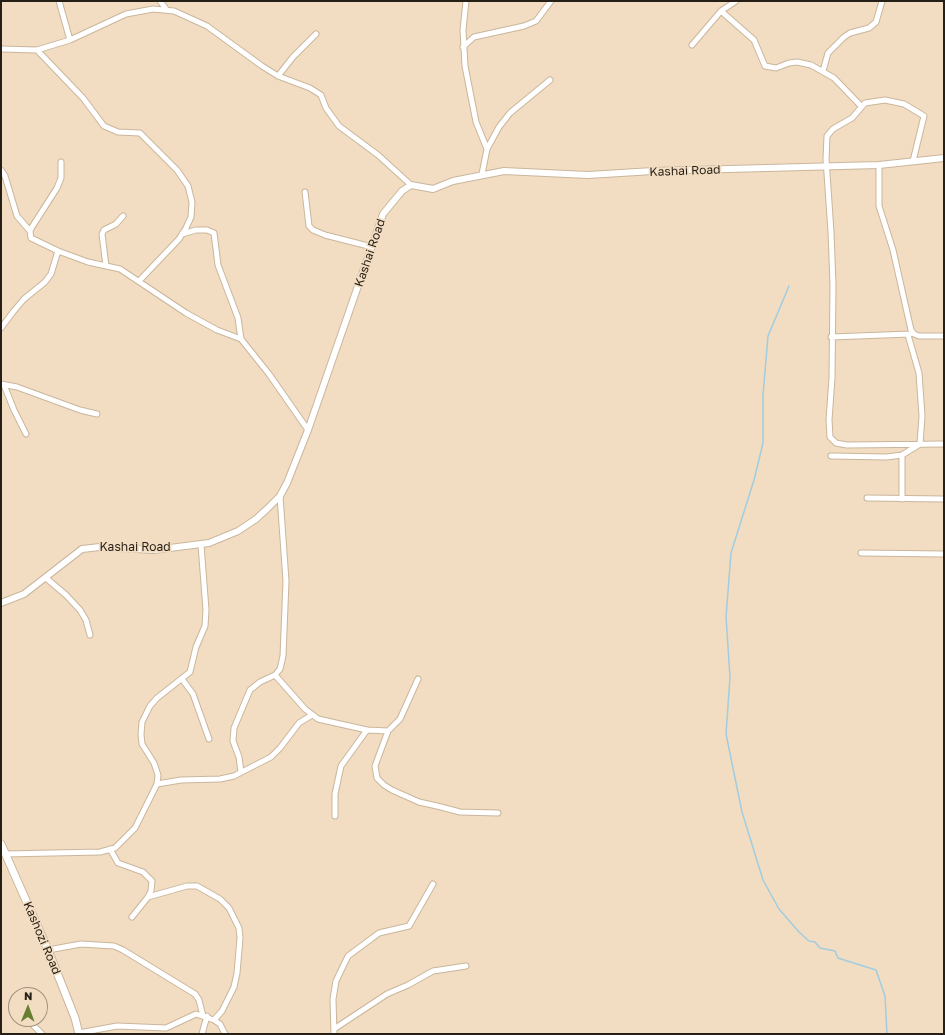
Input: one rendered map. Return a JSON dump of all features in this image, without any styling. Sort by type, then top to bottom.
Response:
[{"type":"main road","name":"Kashozi Road","points":[[1,846],[48,950],[79,1033]]},
{"type":"street","points":[[59,1],[70,40]]},
{"type":"street","points":[[160,1],[166,9]]},
{"type":"street","points":[[466,1],[463,47],[476,122],[487,149]]},
{"type":"street","points":[[463,47],[474,37],[531,24],[542,14],[551,1]]},
{"type":"street","points":[[692,45],[721,11],[736,1]]},
{"type":"street","points":[[823,71],[828,53],[844,37],[850,33],[869,28],[876,22],[882,1]]},
{"type":"street","points":[[1,49],[37,50],[70,40],[126,14],[142,10],[166,9],[192,18],[207,26],[278,76],[306,87],[321,95],[326,108],[340,126],[378,155],[411,184]]},
{"type":"street","points":[[721,11],[754,40],[765,66],[772,68],[789,62],[804,62],[834,78],[862,106]]},
{"type":"street","points":[[278,76],[293,57],[316,34]]},
{"type":"street","points":[[37,50],[83,98],[104,126],[118,132],[140,134],[177,170],[188,186],[192,202],[191,217],[182,234],[139,281]]},
{"type":"street","points":[[482,174],[487,149],[494,133],[510,113],[550,80]]},
{"type":"street","points":[[913,161],[924,116],[916,109],[891,100],[874,101],[862,106],[852,118],[833,129],[827,136],[826,166],[832,246],[832,378],[830,438],[836,443],[847,445],[944,444]]},
{"type":"street","name":"Kashai Road","points":[[1,603],[24,594],[82,549],[100,547],[154,550],[201,545],[221,539],[238,531],[256,519],[280,496],[287,483],[308,430],[329,365],[372,247],[382,214],[402,191],[411,184],[433,189],[452,181],[482,174],[504,171],[588,175],[879,165],[944,158]]},
{"type":"street","points":[[30,231],[57,188],[61,178],[61,162]]},
{"type":"street","points":[[879,165],[879,206],[893,250],[909,324],[914,334]]},
{"type":"street","points":[[1,170],[5,176],[17,216],[30,231],[33,239],[58,251],[120,269],[186,314],[217,330],[241,339]]},
{"type":"street","points":[[305,192],[309,226],[313,230],[325,235],[372,247]]},
{"type":"street","points":[[106,266],[102,234],[104,230],[116,224],[123,216]]},
{"type":"street","points":[[182,234],[196,230],[207,230],[214,233],[218,265],[238,318],[241,339],[269,374],[308,430]]},
{"type":"street","points":[[1,328],[12,312],[24,299],[45,282],[51,274],[58,251]]},
{"type":"street","points":[[831,337],[914,334],[944,336]]},
{"type":"street","points":[[908,335],[919,373],[922,416],[920,444]]},
{"type":"street","points":[[3,384],[17,387],[97,414]]},
{"type":"street","points":[[3,384],[26,434]]},
{"type":"street","points":[[830,456],[873,458],[902,454],[920,444]]},
{"type":"street","points":[[902,454],[902,499]]},
{"type":"street","points":[[241,772],[240,757],[233,742],[234,728],[250,690],[260,682],[275,675],[280,669],[283,656],[286,614],[286,581],[280,496]]},
{"type":"street","points":[[867,498],[944,499]]},
{"type":"street","points":[[5,854],[100,852],[110,850],[118,845],[136,828],[157,784],[157,769],[141,740],[142,722],[150,706],[171,685],[182,679],[190,672],[206,618],[201,545]]},
{"type":"street","points":[[861,553],[944,554]]},
{"type":"street","points":[[46,578],[66,595],[80,610],[90,634]]},
{"type":"street","points":[[275,675],[312,715],[318,719],[367,730],[388,731]]},
{"type":"street","points":[[418,678],[400,720],[388,731],[375,766],[377,778],[392,790],[419,802],[454,811],[498,813]]},
{"type":"street","points":[[182,679],[193,694],[208,739]]},
{"type":"street","points":[[157,784],[181,780],[220,779],[234,776],[271,756],[280,748],[295,726],[312,715]]},
{"type":"street","points":[[334,816],[334,794],[341,766],[367,730]]},
{"type":"street","points":[[110,850],[118,863],[143,872],[150,878],[152,886],[148,897],[132,917]]},
{"type":"street","points":[[334,1032],[333,999],[336,981],[348,956],[379,933],[409,926],[432,884]]},
{"type":"street","points":[[148,897],[187,886],[197,886],[220,899],[229,908],[239,928],[240,938],[236,973],[232,992],[222,1011],[214,1020]]},
{"type":"street","points":[[48,950],[81,944],[114,946],[123,950],[195,994],[205,1016],[202,1034]]},
{"type":"street","points":[[334,1032],[387,994],[408,985],[433,971],[466,966]]},
{"type":"street","points":[[79,1033],[117,1026],[166,1028],[172,1027],[192,1015],[205,1016],[214,1020],[220,1024],[225,1034]]},
{"type":"waterway","points":[[789,286],[768,336],[763,395],[763,443],[754,480],[731,553],[726,617],[730,677],[726,734],[742,812],[763,880],[779,909],[809,941],[815,942],[820,948],[835,951],[838,958],[876,970],[885,996],[887,1034]]}]
